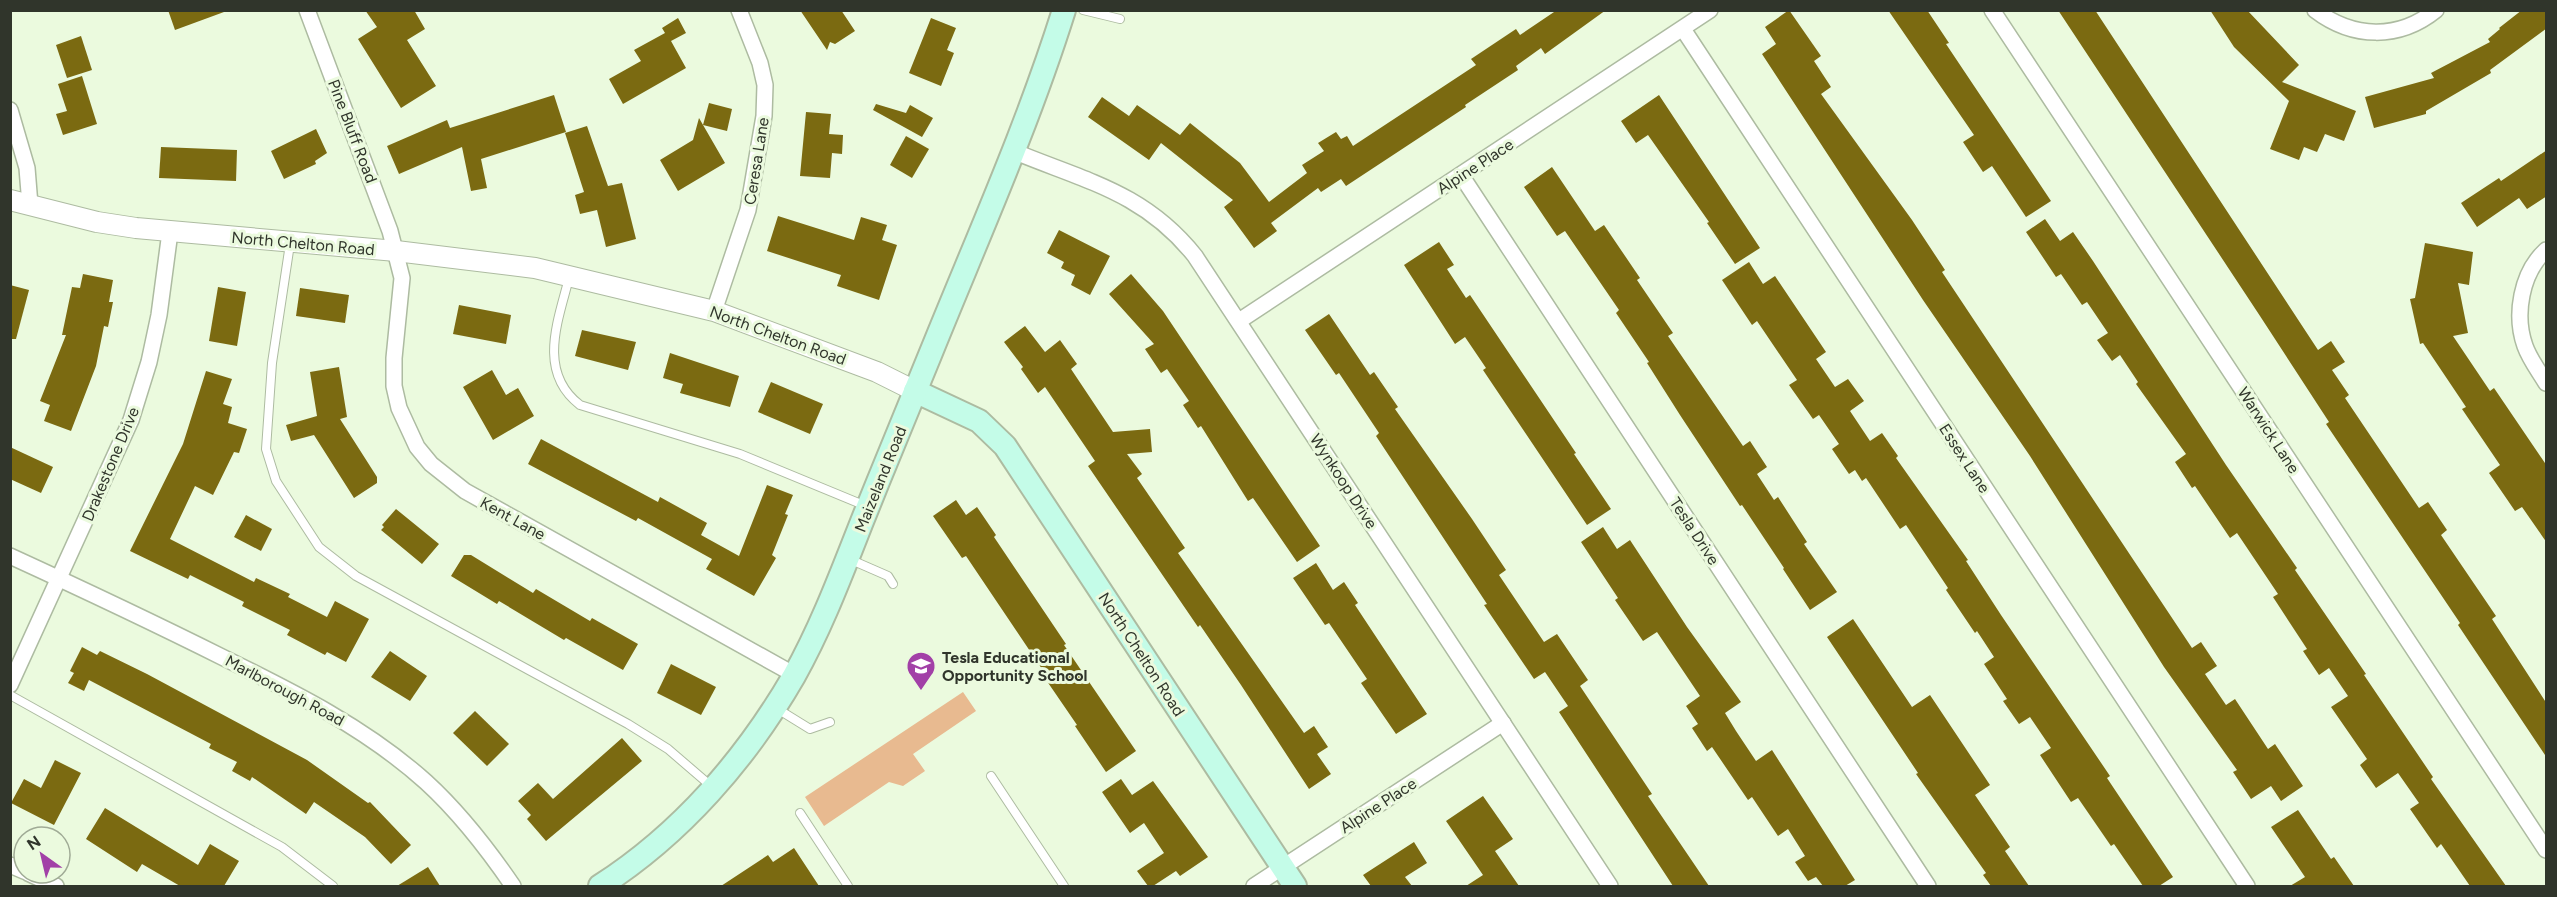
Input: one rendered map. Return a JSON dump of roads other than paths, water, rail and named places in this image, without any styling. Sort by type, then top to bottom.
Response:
[{"type":"main road","name":"Maizeland Road","points":[[600,886],[668,833],[714,788],[747,747],[795,675],[848,558],[1044,74],[1064,10]]},
{"type":"main road","name":"North Chelton Road","points":[[915,391],[979,421],[1005,446],[1295,886]]},
{"type":"street","name":"Pine Bluff Road","points":[[308,10],[396,251]]},
{"type":"street","name":"Ceresa Lane","points":[[714,310],[748,210],[764,116],[765,85],[760,63],[739,10]]},
{"type":"street","name":"Alpine Place","points":[[1239,321],[1710,10]]},
{"type":"street","name":"Warwick Lane","points":[[1992,10],[2547,850]]},
{"type":"street","points":[[2315,10],[2343,26],[2360,32],[2377,33],[2396,31],[2417,24],[2436,10]]},
{"type":"street","name":"Essex Lane","points":[[1683,29],[2247,886]]},
{"type":"street","points":[[10,110],[27,168],[20,203]]},
{"type":"street","name":"Wynkoop Drive","points":[[1012,151],[1136,202],[1159,217],[1179,235],[1196,256],[1610,886]]},
{"type":"street","name":"Tesla Drive","points":[[1461,175],[1928,886]]},
{"type":"street","name":"North Chelton Road","points":[[20,203],[97,222],[170,232],[483,260],[570,276],[714,310],[877,372],[915,391]]},
{"type":"street","name":"Drakestone Drive","points":[[10,685],[120,447],[139,396],[159,315],[170,232]]},
{"type":"street","points":[[2547,250],[2531,270],[2521,302],[2520,316],[2525,345],[2532,361],[2547,383]]},
{"type":"street","name":"Kent Lane","points":[[396,251],[402,278],[394,358],[394,386],[407,430],[430,464],[465,491],[795,675]]},
{"type":"street","name":"Marlborough Road","points":[[10,556],[60,578],[297,695],[368,737],[416,774],[448,804],[487,849],[513,886]]},
{"type":"street","name":"Alpine Place","points":[[1254,886],[1503,723]]},
{"type":"lane","points":[[1083,10],[1120,20]]},
{"type":"lane","points":[[290,242],[272,363],[266,449],[276,481],[320,547],[356,576],[628,724],[668,749],[714,788]]},
{"type":"lane","points":[[570,276],[553,352],[559,376],[573,400],[580,405],[740,454],[868,507]]},
{"type":"lane","points":[[848,558],[888,576],[893,584]]},
{"type":"lane","points":[[10,695],[282,846],[333,886]]},
{"type":"lane","points":[[774,707],[810,729],[830,722]]},
{"type":"lane","points":[[991,776],[1064,886]]},
{"type":"lane","points":[[800,813],[848,886]]},
{"type":"place","name":"Tesla Educational Opportunity School","points":[[921,692]]}]
